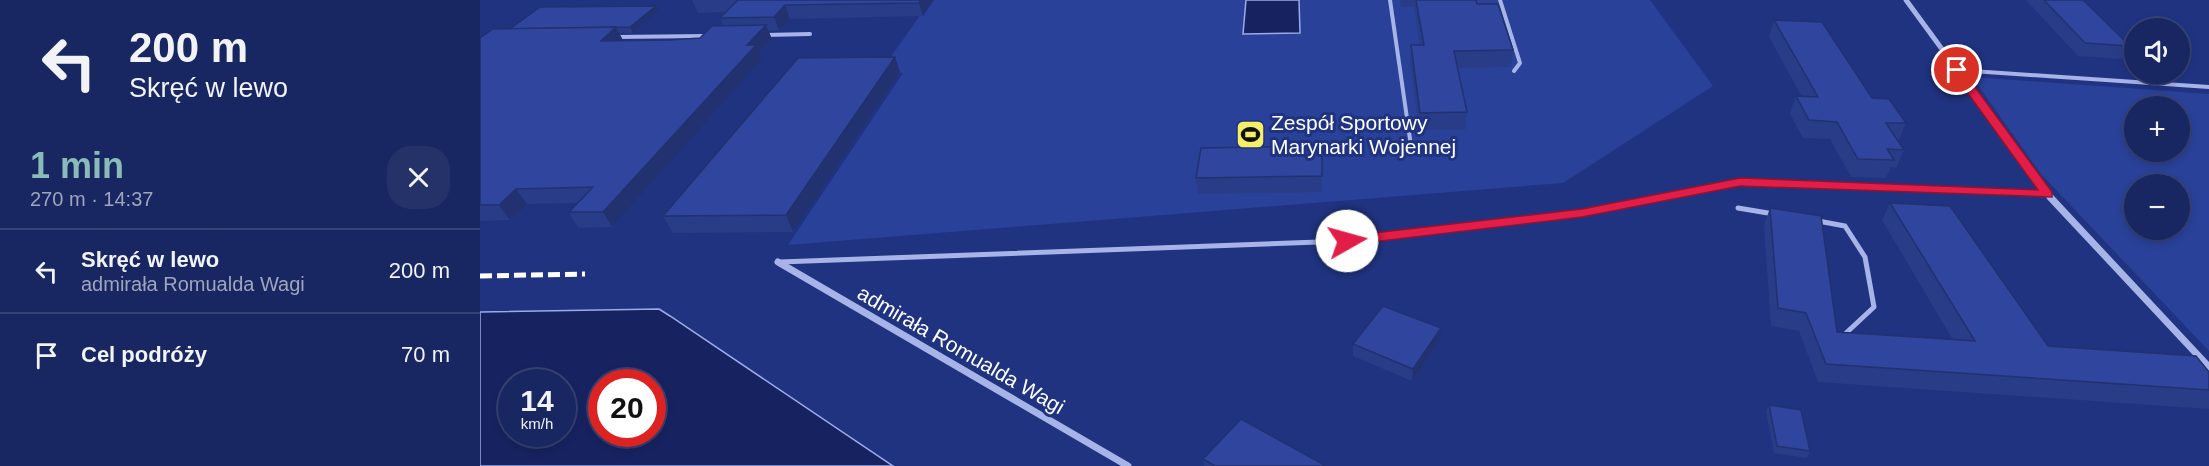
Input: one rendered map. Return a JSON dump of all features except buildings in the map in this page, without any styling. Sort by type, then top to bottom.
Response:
[{"type":"street","points":[[1906,0],[2047,194],[2209,367]]},
{"type":"street","name":"admirała Romualda Wagi","points":[[778,262],[1128,466]]},
{"type":"lane","points":[[1390,0],[1411,146]]},
{"type":"lane","points":[[1500,0],[1520,63],[1514,71]]},
{"type":"lane","points":[[763,35],[810,34]]},
{"type":"lane","points":[[610,37],[716,35]]},
{"type":"lane","points":[[1957,70],[2209,87]]},
{"type":"lane","points":[[778,262],[1347,241],[1582,213],[1740,182],[2047,194]]},
{"type":"lane","points":[[1738,208],[1781,215]]},
{"type":"lane","points":[[1813,220],[1845,226],[1865,257],[1874,307],[1845,334]]},
{"type":"shaded area","name":"Zespół Sportowy Marynarki Wojennej","points":[[931,0],[1650,0],[1713,86],[1563,183],[788,245],[903,73],[880,72]]},
{"type":"shaded area","points":[[1246,0],[1299,0],[1300,33],[1243,34]]},
{"type":"shaded area","points":[[1972,77],[2209,94],[2209,351],[2041,174]]},
{"type":"shaded area","points":[[659,309],[893,466],[480,466],[480,312]]},
{"type":"railway","points":[[480,276],[585,274]]},
{"type":"place","name":"Zespół Sportowy Marynarki Wojennej","points":[[1250,135]]},
{"type":"route","points":[[1347,241],[1582,213],[1740,182],[2047,194],[1957,70]]}]
